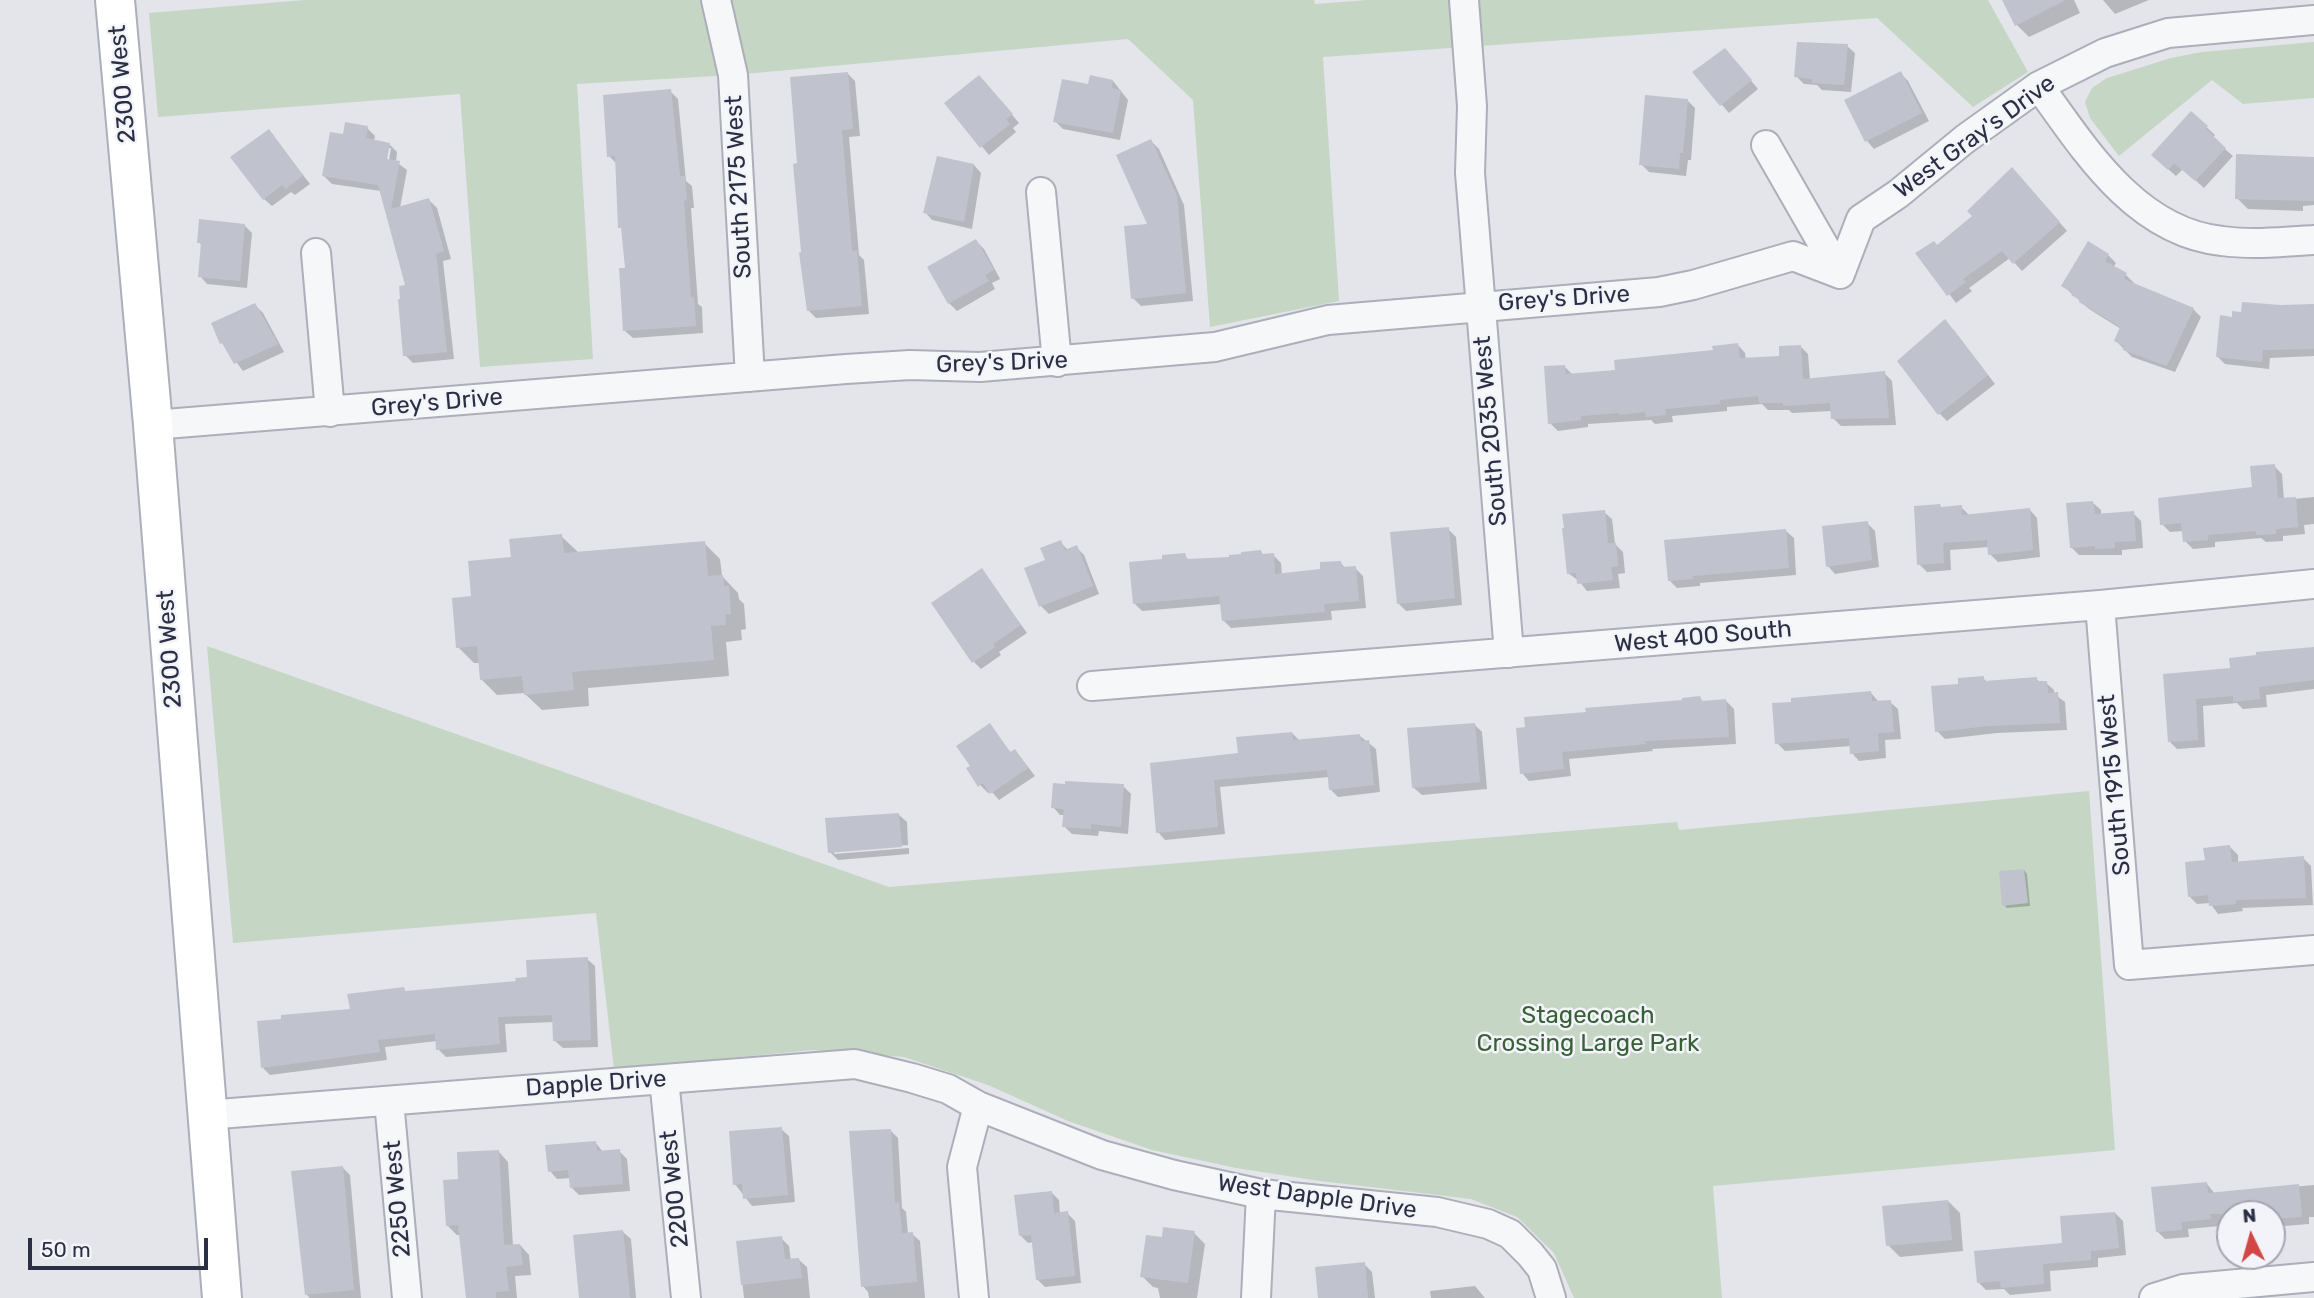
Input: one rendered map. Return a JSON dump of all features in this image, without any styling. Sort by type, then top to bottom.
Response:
[{"type":"main road","name":"2300 West","points":[[115,0],[153,425],[222,1298]]},
{"type":"street","name":"South 2175 West","points":[[716,0],[733,75],[750,377]]},
{"type":"street","name":"South 2035 West","points":[[1464,0],[1472,106],[1470,173],[1509,653]]},
{"type":"street","name":"West Gray's Drive","points":[[1840,274],[1861,219],[1898,194],[1965,139],[2039,86],[2105,53],[2168,33],[2314,20]]},
{"type":"street","points":[[2039,86],[2076,138],[2118,188],[2146,211],[2178,229],[2220,241],[2268,243],[2314,240]]},
{"type":"street","points":[[1766,145],[1840,274]]},
{"type":"street","points":[[1041,192],[1056,362]]},
{"type":"street","points":[[316,253],[330,412]]},
{"type":"street","name":"Grey's Drive","points":[[153,425],[909,365],[980,367],[1215,347],[1328,320],[1659,292],[1793,256],[1840,274]]},
{"type":"street","name":"West 400 South","points":[[1092,686],[2100,605],[2314,584]]},
{"type":"street","name":"South 1915 West","points":[[2100,605],[2129,965],[2314,950]]},
{"type":"street","name":"Dapple Drive","points":[[206,1115],[855,1064],[912,1077],[948,1089],[978,1106]]},
{"type":"street","name":"2200 West","points":[[664,1079],[686,1298]]},
{"type":"street","name":"2250 West","points":[[388,1101],[407,1298]]},
{"type":"street","points":[[974,1298],[962,1167],[978,1106]]},
{"type":"street","name":"West Dapple Drive","points":[[978,1106],[1102,1155],[1174,1175],[1261,1194],[1467,1217],[1510,1234],[1542,1269],[1551,1298]]},
{"type":"street","points":[[1256,1298],[1261,1194]]},
{"type":"street","points":[[2154,1298],[2183,1289],[2314,1278]]},
{"type":"green space","points":[[304,0],[1314,0],[1315,4],[1368,0],[1988,0],[2028,72],[1973,107],[1877,18],[1323,57],[1339,301],[1210,327],[1193,100],[1128,39],[733,75],[577,84],[593,359],[480,367],[460,94],[158,117],[149,13]]},
{"type":"green space","points":[[2314,42],[2314,98],[2243,104],[2212,80],[2119,156],[2090,118],[2085,102],[2092,88],[2107,78],[2171,58],[2202,52]]},
{"type":"green space","name":"Stagecoach Crossing Large Park","points":[[207,646],[889,887],[1677,822],[1679,830],[2089,791],[2115,1150],[1713,1186],[1722,1298],[1574,1298],[1554,1253],[1517,1217],[1471,1199],[1320,1181],[1236,1168],[1152,1150],[1068,1121],[988,1085],[904,1057],[813,1050],[614,1069],[596,913],[233,943]]},
{"type":"building","points":[[2002,0],[2066,0],[2015,26]]},
{"type":"building","points":[[1797,42],[1848,44],[1844,85],[1812,83],[1812,79],[1794,77]]},
{"type":"building","points":[[1725,48],[1752,80],[1720,106],[1692,72]]},
{"type":"building","points":[[1901,71],[1922,113],[1865,142],[1844,100]]},
{"type":"building","points":[[848,72],[853,129],[842,130],[852,251],[857,250],[862,306],[807,311],[799,253],[793,164],[797,163],[790,77]]},
{"type":"building","points":[[979,75],[1013,114],[1006,119],[1010,124],[980,148],[944,103]]},
{"type":"building","points":[[1090,75],[1113,80],[1112,88],[1121,90],[1113,133],[1053,122],[1062,79],[1088,84]]},
{"type":"building","points":[[671,89],[680,176],[685,176],[687,200],[684,201],[691,298],[694,297],[696,326],[623,331],[619,268],[625,268],[621,228],[618,228],[615,156],[607,157],[603,95]]},
{"type":"building","points":[[1645,95],[1688,99],[1679,169],[1639,165]]},
{"type":"building","points":[[2191,111],[2226,148],[2195,181],[2174,163],[2168,170],[2151,155]]},
{"type":"building","points":[[345,122],[368,126],[366,138],[390,143],[387,159],[400,161],[391,209],[429,198],[444,251],[436,254],[447,352],[403,356],[398,299],[399,286],[405,285],[378,185],[322,176],[330,132],[343,134]]},
{"type":"building","points":[[269,129],[303,175],[286,189],[282,185],[263,200],[230,157]]},
{"type":"building","points":[[1151,139],[1177,196],[1186,293],[1131,299],[1124,226],[1147,224],[1116,155]]},
{"type":"building","points":[[2236,154],[2314,157],[2314,201],[2235,199]]},
{"type":"building","points":[[937,156],[974,164],[964,222],[923,213]]},
{"type":"building","points":[[2012,167],[2060,222],[2013,264],[2002,251],[1963,279],[1966,282],[1947,296],[1915,253],[1934,241],[1937,245],[1972,216],[1967,211]]},
{"type":"building","points":[[199,219],[245,224],[240,281],[198,277],[201,243],[197,243]]},
{"type":"building","points":[[976,239],[994,270],[985,275],[989,281],[948,304],[927,267]]},
{"type":"building","points":[[2088,241],[2109,254],[2105,261],[2127,273],[2124,279],[2194,308],[2167,366],[2123,350],[2124,346],[2114,341],[2120,327],[2079,302],[2080,300],[2071,295],[2073,293],[2061,286]]},
{"type":"building","points":[[2242,302],[2314,304],[2314,349],[2263,350],[2262,362],[2216,357],[2220,315],[2232,317],[2232,311],[2241,312]]},
{"type":"building","points":[[255,303],[278,344],[234,364],[222,343],[220,344],[211,323]]},
{"type":"building","points":[[1945,319],[1988,375],[1938,415],[1897,361]]},
{"type":"building","points":[[1738,343],[1740,358],[1779,356],[1779,346],[1801,345],[1803,379],[1885,371],[1889,418],[1831,419],[1830,403],[1783,406],[1783,403],[1759,403],[1758,396],[1720,400],[1720,404],[1665,409],[1666,415],[1646,417],[1645,412],[1619,413],[1581,416],[1581,420],[1548,424],[1544,366],[1565,365],[1566,374],[1615,370],[1614,360],[1713,350],[1712,346]]},
{"type":"building","points":[[2275,464],[2278,498],[2296,497],[2298,527],[2276,529],[2276,534],[2256,535],[2256,531],[2208,535],[2208,540],[2183,542],[2181,523],[2160,525],[2158,498],[2252,487],[2250,466]]},
{"type":"building","points":[[2093,501],[2095,514],[2134,511],[2136,541],[2115,542],[2115,548],[2070,548],[2066,503]]},
{"type":"building","points":[[1940,504],[1941,507],[1962,505],[1962,515],[2030,508],[2033,550],[1988,555],[1987,540],[1943,543],[1944,563],[1917,565],[1914,506]]},
{"type":"building","points":[[1605,510],[1608,543],[1616,543],[1618,566],[1611,567],[1613,580],[1577,584],[1576,573],[1567,574],[1562,514]]},
{"type":"building","points":[[1868,521],[1872,560],[1826,567],[1822,526]]},
{"type":"building","points":[[1449,527],[1455,598],[1397,604],[1390,532]]},
{"type":"building","points":[[1786,529],[1789,568],[1693,576],[1693,579],[1668,581],[1664,540]]},
{"type":"building","points":[[562,534],[564,553],[705,541],[708,576],[723,575],[724,586],[729,586],[731,614],[725,614],[726,625],[711,626],[714,660],[572,672],[574,690],[524,695],[522,676],[480,680],[477,646],[456,648],[452,598],[471,596],[468,561],[511,557],[509,539]]},
{"type":"building","points":[[1061,540],[1065,550],[1077,545],[1093,586],[1039,607],[1024,568],[1045,560],[1040,548]]},
{"type":"building","points":[[1261,550],[1262,554],[1274,553],[1275,574],[1320,569],[1320,562],[1341,561],[1342,567],[1356,566],[1359,601],[1324,604],[1325,612],[1222,621],[1219,596],[1133,604],[1129,562],[1162,559],[1162,555],[1185,553],[1187,559],[1229,557],[1241,552]]},
{"type":"building","points":[[982,568],[1021,625],[993,644],[995,647],[972,663],[931,603]]},
{"type":"building","points":[[2314,647],[2314,680],[2259,687],[2260,699],[2233,702],[2233,696],[2196,699],[2198,740],[2168,742],[2163,674],[2230,668],[2229,658],[2256,655],[2256,652]]},
{"type":"building","points":[[1984,676],[1984,681],[2037,677],[2037,681],[2047,681],[2048,693],[2058,692],[2060,723],[1988,726],[1935,732],[1931,686],[1958,684],[1958,678]]},
{"type":"building","points":[[1871,691],[1872,701],[1891,700],[1894,732],[1878,733],[1879,751],[1850,754],[1849,738],[1775,744],[1772,703],[1791,702],[1791,698]]},
{"type":"building","points":[[1700,696],[1702,701],[1726,699],[1729,737],[1645,741],[1646,744],[1562,752],[1564,769],[1520,774],[1516,728],[1525,727],[1524,717],[1586,712],[1585,708],[1682,700]]},
{"type":"building","points":[[990,723],[1010,752],[1015,749],[1028,768],[990,794],[983,783],[978,787],[966,768],[970,766],[956,746]]},
{"type":"building","points":[[1475,723],[1480,782],[1412,788],[1407,728]]},
{"type":"building","points":[[1292,732],[1293,740],[1360,734],[1361,741],[1369,740],[1374,785],[1329,790],[1327,770],[1214,780],[1218,827],[1156,833],[1150,763],[1238,753],[1236,737]]},
{"type":"building","points":[[1065,781],[1124,784],[1121,827],[1091,824],[1091,829],[1062,827],[1064,809],[1051,808],[1053,783],[1065,784]]},
{"type":"building","points":[[899,813],[902,847],[828,853],[825,818]]},
{"type":"building","points":[[2230,845],[2232,862],[2304,856],[2306,898],[2236,900],[2236,904],[2209,906],[2208,895],[2188,897],[2185,862],[2205,860],[2203,848]]},
{"type":"building","points":[[2024,869],[2028,903],[2002,906],[1999,871]]},
{"type":"building","points":[[588,957],[591,1040],[553,1041],[552,1015],[498,1017],[500,1044],[436,1050],[435,1034],[378,1040],[380,1052],[261,1068],[257,1021],[281,1019],[281,1015],[350,1009],[347,994],[404,987],[405,991],[516,981],[515,978],[527,977],[526,960]]},
{"type":"building","points":[[782,1127],[788,1195],[743,1199],[742,1184],[733,1185],[729,1131]]},
{"type":"building","points":[[891,1129],[895,1203],[899,1202],[902,1233],[913,1232],[917,1282],[861,1287],[849,1131]]},
{"type":"building","points":[[596,1141],[597,1151],[620,1149],[623,1184],[570,1188],[568,1170],[548,1172],[545,1145]]},
{"type":"building","points":[[499,1150],[504,1245],[520,1244],[523,1265],[506,1267],[509,1291],[496,1292],[496,1298],[466,1298],[458,1225],[446,1226],[443,1180],[458,1179],[457,1152]]},
{"type":"building","points":[[343,1166],[354,1290],[305,1295],[291,1171]]},
{"type":"building","points":[[2207,1182],[2208,1193],[2299,1184],[2302,1217],[2286,1218],[2286,1200],[2216,1200],[2216,1214],[2210,1214],[2211,1219],[2181,1222],[2182,1230],[2156,1232],[2151,1187]]},
{"type":"building","points":[[1052,1191],[1054,1213],[1068,1211],[1075,1276],[1036,1280],[1031,1235],[1019,1236],[1014,1195]]},
{"type":"building","points":[[1948,1200],[1952,1240],[1886,1246],[1882,1206]]},
{"type":"building","points":[[2115,1212],[2119,1248],[2091,1251],[2091,1260],[2043,1264],[2044,1284],[2001,1288],[2000,1281],[1977,1283],[1974,1251],[2062,1243],[2060,1216]]},
{"type":"building","points":[[1163,1227],[1195,1231],[1188,1283],[1140,1277],[1146,1235],[1162,1237]]},
{"type":"building","points":[[623,1230],[630,1298],[579,1298],[573,1235]]},
{"type":"building","points":[[782,1236],[785,1259],[799,1258],[802,1278],[741,1285],[736,1241]]},
{"type":"building","points":[[1365,1262],[1368,1298],[1318,1298],[1315,1267]]}]
